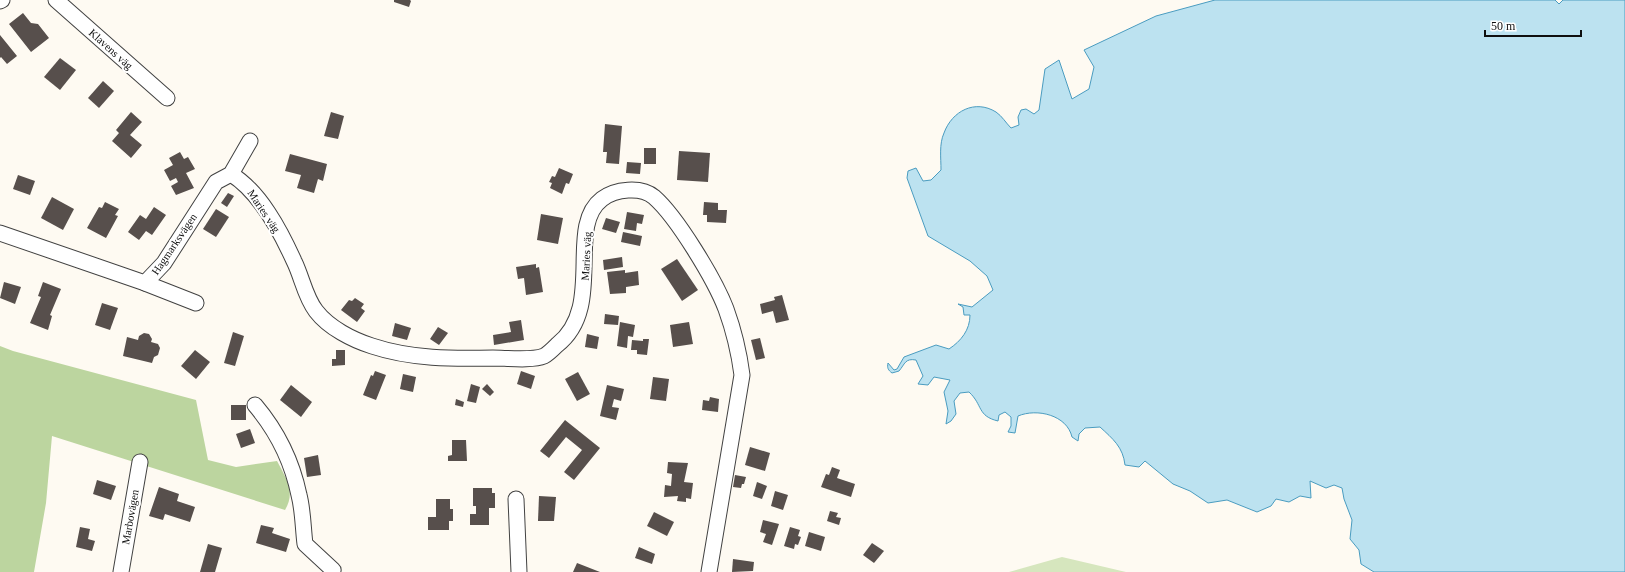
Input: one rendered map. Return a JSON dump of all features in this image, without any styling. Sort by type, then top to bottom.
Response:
[{"type":"street","name":"Klavens väg","points":[[56,0],[167,98]]},
{"type":"street","name":"Hagmarksvägen","points":[[0,234],[145,284],[164,263],[216,182],[231,174],[250,141]]},
{"type":"street","name":"Maries väg","points":[[231,174],[242,180],[259,200],[294,260],[312,305],[317,313],[338,330],[358,341],[408,354],[443,358],[526,358],[544,356],[566,338],[573,328],[578,315],[583,297],[589,217],[601,199],[614,192],[642,191],[653,196],[686,237],[714,283],[726,308],[738,348],[742,375],[709,572]]},
{"type":"street","points":[[145,284],[196,303]]},
{"type":"street","points":[[255,405],[267,419],[281,440],[300,496],[305,544],[335,571]]},
{"type":"street","name":"Marbovägen","points":[[122,572],[140,462]]},
{"type":"street","points":[[516,499],[519,572]]},
{"type":"green space","points":[[0,346],[13,351],[196,400],[208,460],[236,467],[277,461],[290,491],[290,497],[285,510],[52,436],[46,503],[34,572],[0,572]]},
{"type":"green space","points":[[1062,557],[1126,572],[1009,572]]},
{"type":"water","points":[[1215,0],[1555,0],[1559,4],[1563,0],[1625,0],[1625,572],[1374,572],[1361,564],[1359,550],[1350,539],[1352,520],[1344,499],[1342,488],[1334,485],[1326,488],[1310,481],[1311,498],[1300,496],[1289,502],[1276,499],[1271,506],[1257,512],[1227,500],[1208,503],[1190,491],[1173,484],[1145,461],[1139,467],[1125,465],[1120,448],[1100,427],[1085,428],[1079,434],[1078,441],[1072,437],[1069,429],[1064,423],[1058,419],[1042,413],[1034,413],[1018,416],[1015,433],[1008,432],[1011,426],[1011,417],[1005,412],[999,415],[998,421],[991,419],[983,413],[969,392],[960,393],[954,401],[956,414],[951,421],[946,424],[948,411],[944,392],[950,380],[934,377],[928,385],[918,384],[923,376],[916,360],[907,361],[899,371],[892,373],[889,370],[888,363],[894,370],[897,369],[904,357],[936,345],[949,349],[953,346],[964,335],[970,320],[970,315],[964,315],[963,307],[958,304],[972,307],[993,290],[987,276],[970,261],[928,236],[907,178],[908,171],[916,168],[923,181],[931,180],[941,170],[941,142],[948,125],[958,113],[972,107],[988,108],[996,112],[1011,128],[1019,125],[1018,117],[1021,110],[1026,109],[1034,114],[1039,110],[1045,69],[1059,60],[1072,99],[1089,89],[1094,67],[1084,50],[1156,16]]},
{"type":"building","points":[[394,0],[411,1],[409,7],[394,2]]},
{"type":"building","points":[[23,13],[31,23],[38,24],[49,38],[31,52],[9,24]]},
{"type":"building","points":[[0,35],[17,56],[7,64],[1,57],[0,58]]},
{"type":"building","points":[[60,58],[76,70],[60,90],[44,77]]},
{"type":"building","points":[[103,81],[114,91],[99,108],[88,98]]},
{"type":"building","points":[[131,112],[142,122],[130,135],[142,145],[131,158],[112,141],[119,133],[116,130]]},
{"type":"building","points":[[331,112],[344,116],[338,139],[324,136]]},
{"type":"building","points":[[605,124],[622,126],[619,164],[606,163],[607,152],[603,152]]},
{"type":"building","points":[[644,148],[656,148],[656,164],[644,164]]},
{"type":"building","points":[[679,151],[710,153],[708,182],[677,180]]},
{"type":"building","points":[[180,152],[184,159],[188,157],[195,169],[186,173],[194,188],[176,195],[171,186],[178,182],[176,178],[170,181],[164,170],[173,165],[169,158]]},
{"type":"building","points":[[290,154],[327,164],[323,181],[318,179],[314,193],[297,188],[301,175],[285,171]]},
{"type":"building","points":[[627,162],[641,163],[640,174],[626,173]]},
{"type":"building","points":[[559,168],[573,174],[569,184],[566,183],[562,194],[550,188],[552,183],[549,182],[552,176],[555,177]]},
{"type":"building","points":[[18,175],[35,181],[30,195],[13,189]]},
{"type":"building","points":[[228,193],[234,196],[227,207],[221,203]]},
{"type":"building","points":[[52,197],[74,209],[63,230],[41,218]]},
{"type":"building","points":[[105,202],[119,209],[115,215],[118,216],[106,238],[87,228],[99,207],[102,208]]},
{"type":"building","points":[[704,202],[718,203],[718,210],[727,210],[726,223],[707,222],[707,215],[703,215]]},
{"type":"building","points":[[154,207],[166,215],[152,235],[146,231],[139,240],[128,232],[140,215],[146,219]]},
{"type":"building","points":[[216,209],[229,217],[216,237],[203,229]]},
{"type":"building","points":[[627,212],[644,215],[642,224],[637,223],[636,231],[624,229]]},
{"type":"building","points":[[541,214],[563,218],[558,244],[537,240]]},
{"type":"building","points":[[606,218],[620,222],[616,233],[602,229]]},
{"type":"building","points":[[623,232],[642,236],[640,246],[621,242]]},
{"type":"building","points":[[622,257],[623,267],[604,270],[603,260]]},
{"type":"building","points":[[677,259],[698,290],[682,301],[661,269]]},
{"type":"building","points":[[536,264],[536,268],[539,267],[543,292],[526,295],[524,278],[518,279],[516,267]]},
{"type":"building","points":[[625,270],[625,273],[638,271],[639,285],[626,287],[626,293],[610,294],[607,272]]},
{"type":"building","points":[[4,282],[21,287],[15,304],[0,298]]},
{"type":"building","points":[[43,282],[61,289],[50,315],[52,316],[48,330],[30,323],[41,297],[38,296]]},
{"type":"building","points":[[782,295],[789,320],[776,323],[773,311],[762,314],[760,304],[775,300],[774,297]]},
{"type":"building","points":[[355,298],[364,304],[361,308],[365,311],[357,322],[341,310],[349,300],[352,301]]},
{"type":"building","points":[[102,303],[118,308],[110,330],[95,325]]},
{"type":"building","points":[[605,314],[619,316],[618,325],[604,324]]},
{"type":"building","points":[[521,320],[524,340],[494,345],[493,335],[511,332],[509,322]]},
{"type":"building","points":[[620,322],[635,325],[633,337],[628,336],[627,348],[617,346]]},
{"type":"building","points":[[689,322],[693,344],[673,347],[670,325]]},
{"type":"building","points":[[395,323],[411,328],[407,340],[392,336]]},
{"type":"building","points":[[438,327],[448,333],[439,345],[430,339]]},
{"type":"building","points":[[233,332],[244,336],[235,366],[224,363]]},
{"type":"building","points":[[144,333],[149,334],[152,339],[151,342],[158,344],[160,348],[158,355],[154,357],[152,363],[123,356],[127,337],[138,340],[139,336]]},
{"type":"building","points":[[587,334],[599,337],[597,349],[585,347]]},
{"type":"building","points":[[760,338],[765,358],[756,360],[751,340]]},
{"type":"building","points":[[643,339],[649,339],[647,355],[637,354],[637,350],[631,350],[632,340],[643,341]]},
{"type":"building","points":[[195,350],[210,362],[196,379],[181,366]]},
{"type":"building","points":[[336,350],[345,350],[345,365],[332,366],[332,359],[336,359]]},
{"type":"building","points":[[375,371],[386,375],[376,400],[363,395],[371,375],[373,376]]},
{"type":"building","points":[[521,371],[535,376],[531,389],[517,384]]},
{"type":"building","points":[[578,372],[590,394],[577,401],[565,379]]},
{"type":"building","points":[[403,374],[416,377],[413,392],[400,389]]},
{"type":"building","points":[[653,377],[669,379],[666,401],[650,399]]},
{"type":"building","points":[[471,384],[480,387],[476,403],[467,401]]},
{"type":"building","points":[[487,384],[494,392],[490,396],[482,389]]},
{"type":"building","points":[[291,385],[312,402],[301,417],[280,400]]},
{"type":"building","points":[[607,385],[624,389],[621,401],[614,399],[612,407],[619,408],[616,420],[600,416]]},
{"type":"building","points":[[710,397],[719,399],[718,412],[702,410],[703,400],[709,401]]},
{"type":"building","points":[[456,399],[464,402],[463,407],[455,405]]},
{"type":"building","points":[[231,405],[246,405],[246,420],[231,420]]},
{"type":"building","points":[[565,420],[600,448],[574,480],[564,472],[582,450],[566,437],[549,458],[540,451]]},
{"type":"building","points":[[250,429],[255,443],[241,448],[236,434]]},
{"type":"building","points":[[452,440],[466,440],[467,461],[448,461],[448,456],[452,455]]},
{"type":"building","points":[[750,447],[770,453],[765,471],[745,465]]},
{"type":"building","points":[[318,455],[321,475],[307,477],[304,458]]},
{"type":"building","points":[[668,462],[688,463],[684,482],[693,483],[691,499],[686,498],[686,502],[677,501],[678,496],[664,497],[665,485],[671,486],[672,474],[667,473]]},
{"type":"building","points":[[832,467],[840,470],[837,478],[855,484],[851,497],[821,487],[826,474],[829,475]]},
{"type":"building","points":[[735,475],[746,477],[741,488],[733,487]]},
{"type":"building","points":[[97,480],[116,486],[111,500],[93,494]]},
{"type":"building","points":[[757,482],[767,486],[762,499],[753,496]]},
{"type":"building","points":[[159,487],[179,494],[177,501],[195,507],[190,522],[165,514],[163,520],[149,516]]},
{"type":"building","points":[[473,488],[492,488],[492,493],[495,493],[495,508],[489,508],[489,525],[470,525],[470,514],[476,514],[476,506],[473,506]]},
{"type":"building","points":[[775,491],[788,495],[783,510],[771,506]]},
{"type":"building","points":[[539,496],[556,497],[554,521],[538,521]]},
{"type":"building","points":[[436,499],[450,499],[450,509],[453,509],[453,521],[449,521],[449,530],[428,530],[428,517],[436,517]]},
{"type":"building","points":[[830,511],[838,513],[836,517],[841,518],[839,525],[827,521]]},
{"type":"building","points":[[654,512],[674,522],[667,536],[647,526]]},
{"type":"building","points":[[763,520],[779,524],[772,545],[763,542],[766,534],[760,532]]},
{"type":"building","points":[[261,525],[274,528],[272,533],[290,539],[286,552],[256,543]]},
{"type":"building","points":[[80,527],[90,529],[88,539],[95,541],[92,551],[76,547]]},
{"type":"building","points":[[790,527],[800,530],[798,536],[801,537],[798,545],[795,544],[794,549],[784,546]]},
{"type":"building","points":[[809,532],[825,537],[821,551],[805,546]]},
{"type":"building","points":[[872,543],[884,551],[874,563],[863,555]]},
{"type":"building","points":[[208,544],[222,548],[215,572],[200,572]]},
{"type":"building","points":[[639,547],[655,554],[652,564],[635,558]]},
{"type":"building","points":[[733,559],[754,562],[753,571],[732,572]]},
{"type":"building","points":[[577,563],[600,572],[573,572]]}]
